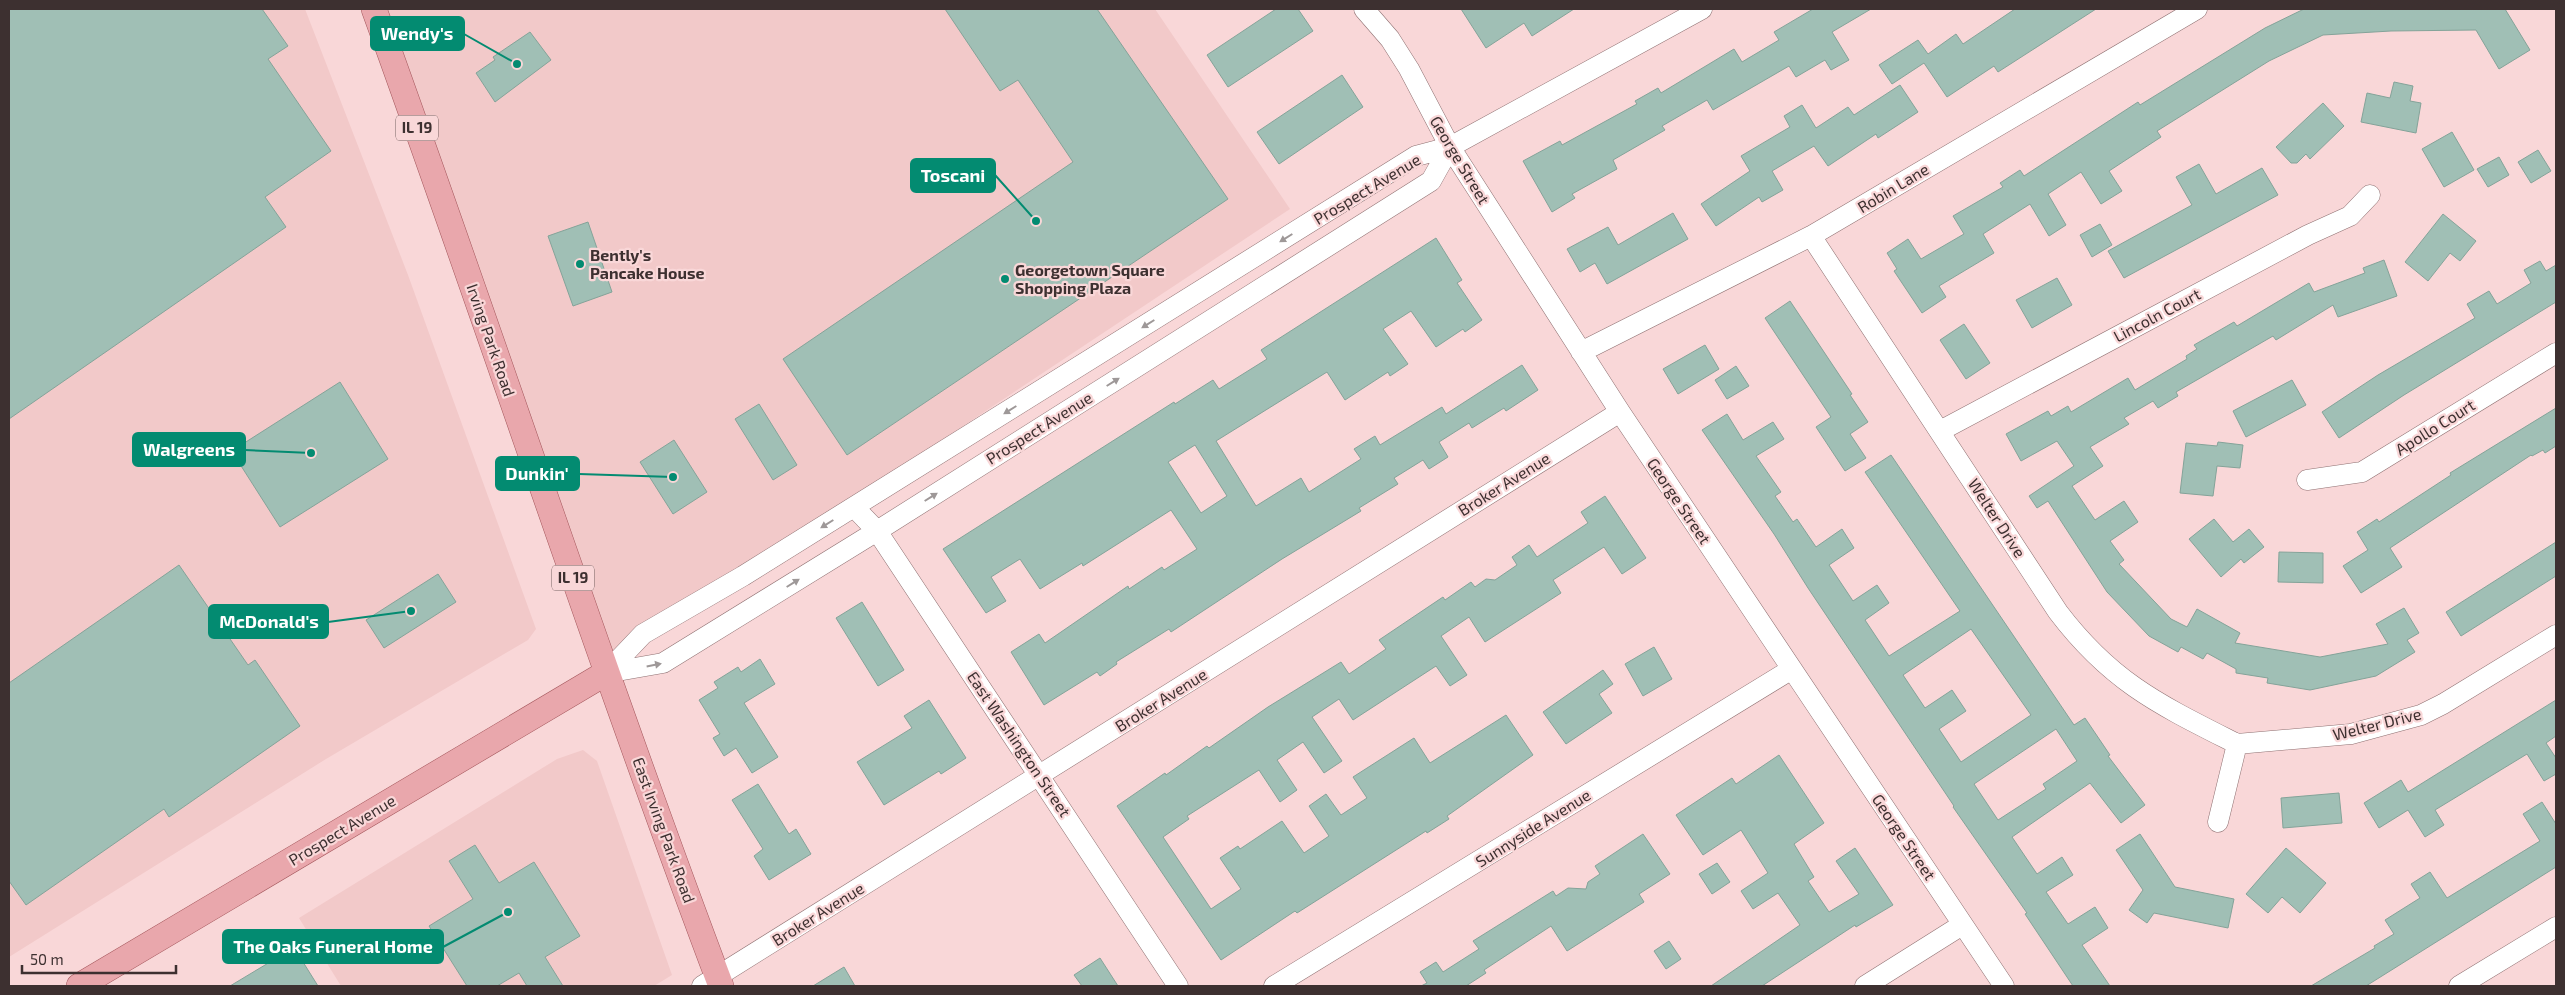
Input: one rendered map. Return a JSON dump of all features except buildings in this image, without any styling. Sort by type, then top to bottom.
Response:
[{"type":"main road","name":"Irving Park Road","points":[[374,9],[449,217],[606,673]]},
{"type":"main road","name":"East Irving Park Road","points":[[606,673],[714,983]]},
{"type":"main road","name":"Prospect Avenue","points":[[79,986],[606,673]]},
{"type":"street","name":"George Street","points":[[1364,9],[1390,40],[1409,69],[1450,147],[1620,412],[2004,986]]},
{"type":"street","name":"Robin Lane","points":[[1581,352],[1811,236],[2197,9]]},
{"type":"street","name":"Prospect Avenue","points":[[606,673],[643,634],[743,576],[1416,156],[1450,147],[1688,12]]},
{"type":"street","name":"Prospect Avenue","points":[[606,673],[663,663],[877,531],[1431,181],[1450,147]]},
{"type":"street","name":"Lincoln Court","points":[[1940,431],[2299,240],[2350,216],[2370,195]]},
{"type":"street","name":"Welter Drive","points":[[1811,236],[2058,612],[2092,654],[2139,692],[2168,710],[2237,744],[2351,734],[2421,715],[2444,704],[2556,635]]},
{"type":"street","name":"Apollo Court","points":[[2307,480],[2362,472],[2556,353]]},
{"type":"street","name":"Broker Avenue","points":[[714,983],[1040,775],[1620,412]]},
{"type":"street","name":"East Washington Street","points":[[854,507],[877,531],[1178,986]]},
{"type":"street","name":"Sunnyside Avenue","points":[[1274,986],[1792,669]]},
{"type":"street","points":[[2218,822],[2237,744]]},
{"type":"street","points":[[1864,986],[1962,925]]},
{"type":"street","points":[[2459,986],[2556,927]]},
{"type":"shaded area","points":[[9,9],[305,9],[408,275],[536,629],[528,640],[326,759],[9,957]]},
{"type":"shaded area","name":"Georgetown Square Shopping Plaza","points":[[378,9],[1155,9],[1290,209],[609,661]]},
{"type":"shaded area","points":[[583,750],[597,761],[672,975],[654,986],[341,986],[299,918],[557,759]]},
{"type":"place","name":"Wendy's","points":[[517,64]]},
{"type":"place","name":"Toscani","points":[[1036,221]]},
{"type":"place","name":"Bently's Pancake House","points":[[580,264]]},
{"type":"place","name":"Georgetown Square Shopping Plaza","points":[[1005,279]]},
{"type":"place","name":"Walgreens","points":[[311,453]]},
{"type":"place","name":"Dunkin'","points":[[673,477]]},
{"type":"place","name":"McDonald's","points":[[411,611]]},
{"type":"place","name":"The Oaks Funeral Home","points":[[508,912]]}]
